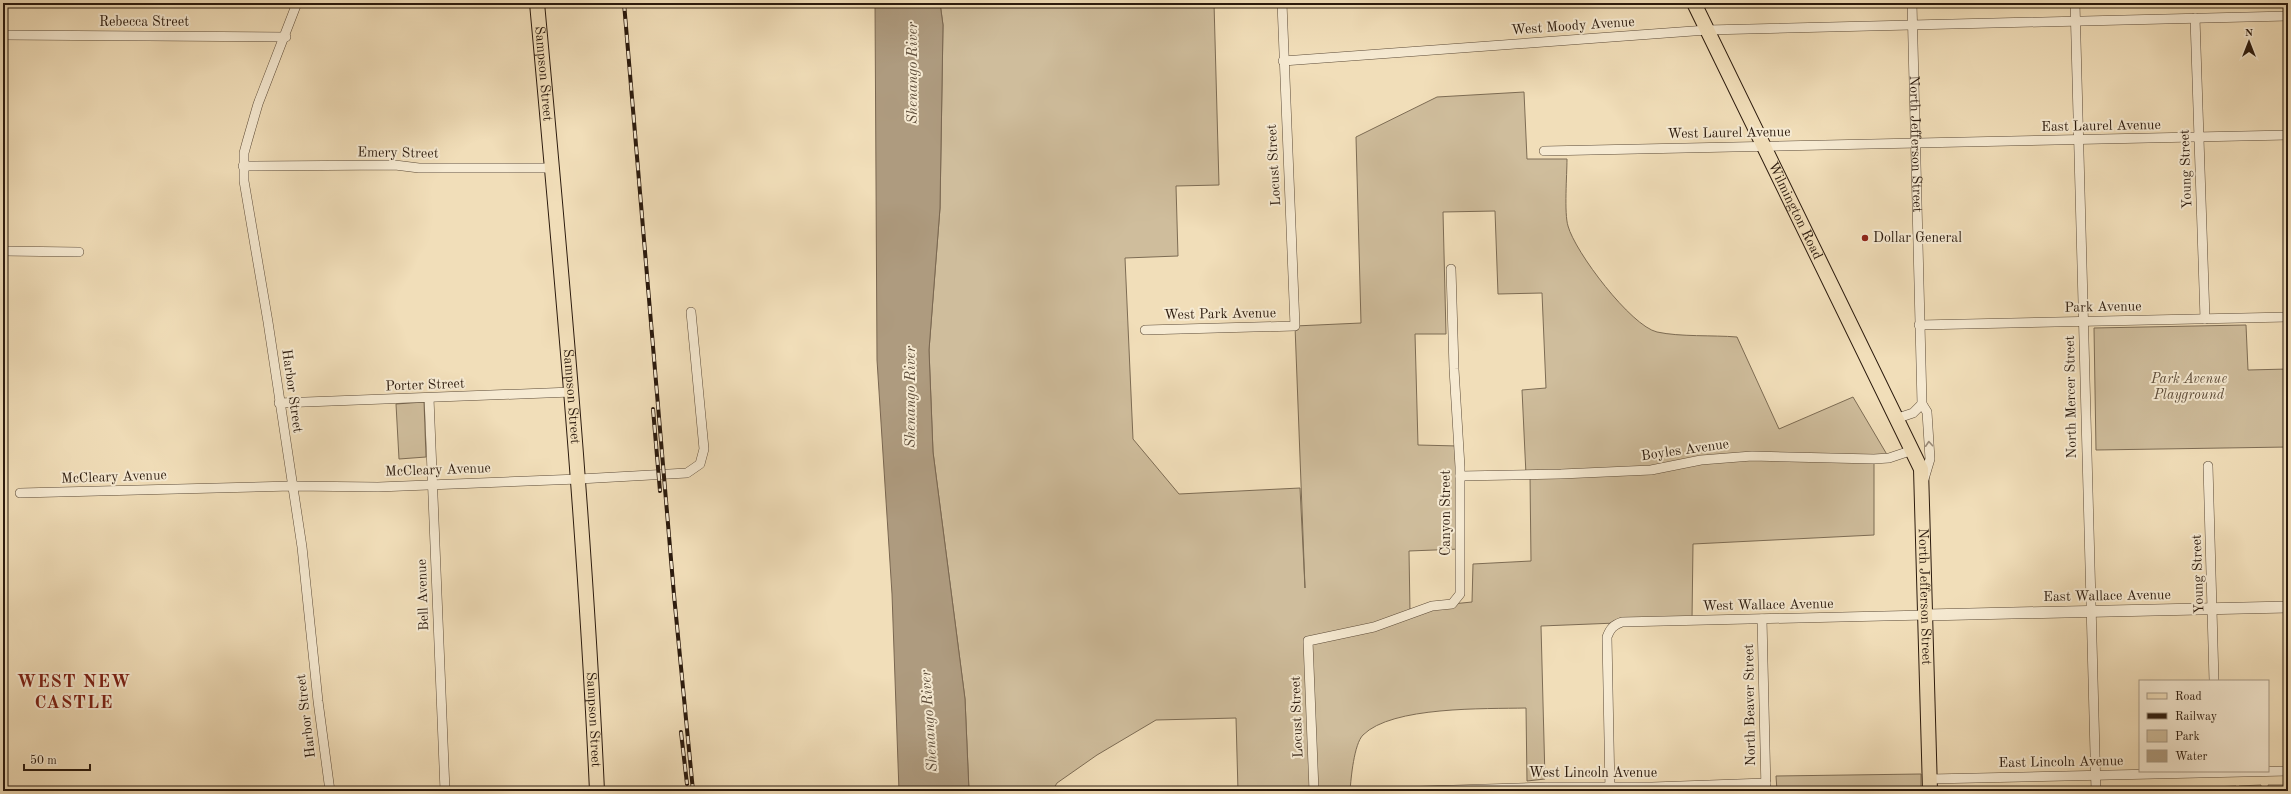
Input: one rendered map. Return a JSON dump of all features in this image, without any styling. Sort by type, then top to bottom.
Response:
[{"type":"main road","name":"Sampson Street","points":[[537,3],[579,479],[589,629],[597,791]]},
{"type":"main road","name":"Wilmington Road","points":[[1694,3],[1898,418],[1921,469],[1923,482]]},
{"type":"main road","name":"North Jefferson Street","points":[[1923,482],[1930,785]]},
{"type":"street","name":"Harbor Street","points":[[297,3],[286,37],[258,104],[247,142],[243,166],[244,181],[268,322],[279,403],[302,547],[318,700],[330,791]]},
{"type":"street","name":"Locust Street","points":[[1282,3],[1283,61],[1295,326]]},
{"type":"street","name":"North Jefferson Street","points":[[1912,3],[1922,404],[1927,412],[1930,459],[1923,482]]},
{"type":"street","name":"North Mercer Street","points":[[2074,3],[2096,791]]},
{"type":"street","name":"West Moody Avenue","points":[[1283,61],[1707,30],[2288,16]]},
{"type":"street","name":"Young Street","points":[[2195,18],[2205,319]]},
{"type":"street","name":"Rebecca Street","points":[[3,35],[286,37]]},
{"type":"street","name":"East Laurel Avenue","points":[[1915,143],[2199,138],[2288,134]]},
{"type":"street","name":"West Laurel Avenue","points":[[1544,151],[1915,143]]},
{"type":"street","name":"Emery Street","points":[[243,166],[395,165],[419,168],[552,168]]},
{"type":"street","points":[[3,251],[79,252]]},
{"type":"street","name":"Canyon Street","points":[[1308,641],[1374,627],[1415,611],[1455,602],[1460,594],[1460,476],[1451,269]]},
{"type":"street","name":"McCleary Avenue","points":[[20,493],[292,486],[434,485],[687,473],[700,464],[704,449],[691,312]]},
{"type":"street","name":"Park Avenue","points":[[1919,325],[2288,317]]},
{"type":"street","name":"West Park Avenue","points":[[1145,330],[1295,326]]},
{"type":"street","name":"Porter Street","points":[[279,403],[572,392]]},
{"type":"street","name":"Bell Avenue","points":[[430,398],[445,791]]},
{"type":"street","points":[[1898,418],[1913,413],[1922,404]]},
{"type":"street","name":"Boyles Avenue","points":[[1460,476],[1651,470],[1702,460],[1752,456],[1882,459],[1913,450]]},
{"type":"street","name":"Young Street","points":[[2208,466],[2214,609],[2214,680]]},
{"type":"street","name":"East Wallace Avenue","points":[[1926,615],[2288,607]]},
{"type":"street","name":"West Wallace Avenue","points":[[1610,789],[1607,637],[1612,627],[1622,622],[1926,615]]},
{"type":"street","name":"North Beaver Street","points":[[1762,619],[1766,787]]},
{"type":"street","name":"Locust Street","points":[[1308,641],[1314,791]]},
{"type":"street","name":"East Lincoln Avenue","points":[[2269,771],[2288,771]]},
{"type":"street","name":"East Lincoln Avenue","points":[[1930,785],[2096,775],[2218,772]]},
{"type":"street","name":"West Lincoln Avenue","points":[[1421,791],[1766,787]]},
{"type":"green space","points":[[940,3],[1214,3],[1219,185],[1176,186],[1178,256],[1125,258],[1133,439],[1179,494],[1300,488],[1305,588],[1295,326],[1361,323],[1356,137],[1437,97],[1524,92],[1527,159],[1567,159],[1566,203],[1568,226],[1581,253],[1592,269],[1619,303],[1646,327],[1666,334],[1737,337],[1779,429],[1853,397],[1889,458],[1874,460],[1874,535],[1693,544],[1692,620],[1541,626],[1545,779],[1527,781],[1526,708],[1464,709],[1417,714],[1395,719],[1377,726],[1363,735],[1357,746],[1350,791],[1238,791],[1236,718],[1156,720],[1097,755],[1057,783],[1052,791],[969,791],[965,699],[933,452],[929,350],[940,208],[943,25]],"holes":[[[1495,211],[1498,294],[1542,293],[1546,388],[1522,390],[1526,475],[1530,475],[1531,561],[1473,564],[1472,602],[1452,604],[1410,612],[1409,551],[1460,549],[1458,446],[1418,445],[1415,334],[1446,334],[1443,212]]]},
{"type":"green space","name":"Park Avenue Playground","points":[[2246,325],[2248,370],[2288,369],[2288,447],[2096,450],[2094,328]]},
{"type":"green space","points":[[424,402],[426,457],[399,459],[396,404]]},
{"type":"green space","points":[[1921,774],[1921,791],[1777,791],[1776,776]]},
{"type":"green space","points":[[2261,785],[2261,791],[2239,791],[2239,786]]},
{"type":"green space","points":[[2268,785],[2288,785],[2288,791],[2269,791]]},
{"type":"green space","points":[[2236,786],[2236,791],[2214,791],[2213,787]]},
{"type":"water","name":"Shenango River","points":[[875,3],[940,3],[943,25],[940,208],[929,350],[933,452],[965,699],[969,791],[899,791],[892,594],[877,360]]},
{"type":"railway","points":[[624,3],[674,595],[693,791]]},
{"type":"railway","points":[[653,409],[660,491]]},
{"type":"railway","points":[[681,732],[687,784]]},
{"type":"place","name":"Dollar General","points":[[1865,238]]},
{"type":"district","name":"WEST NEW CASTLE","points":[[74,692]]}]
